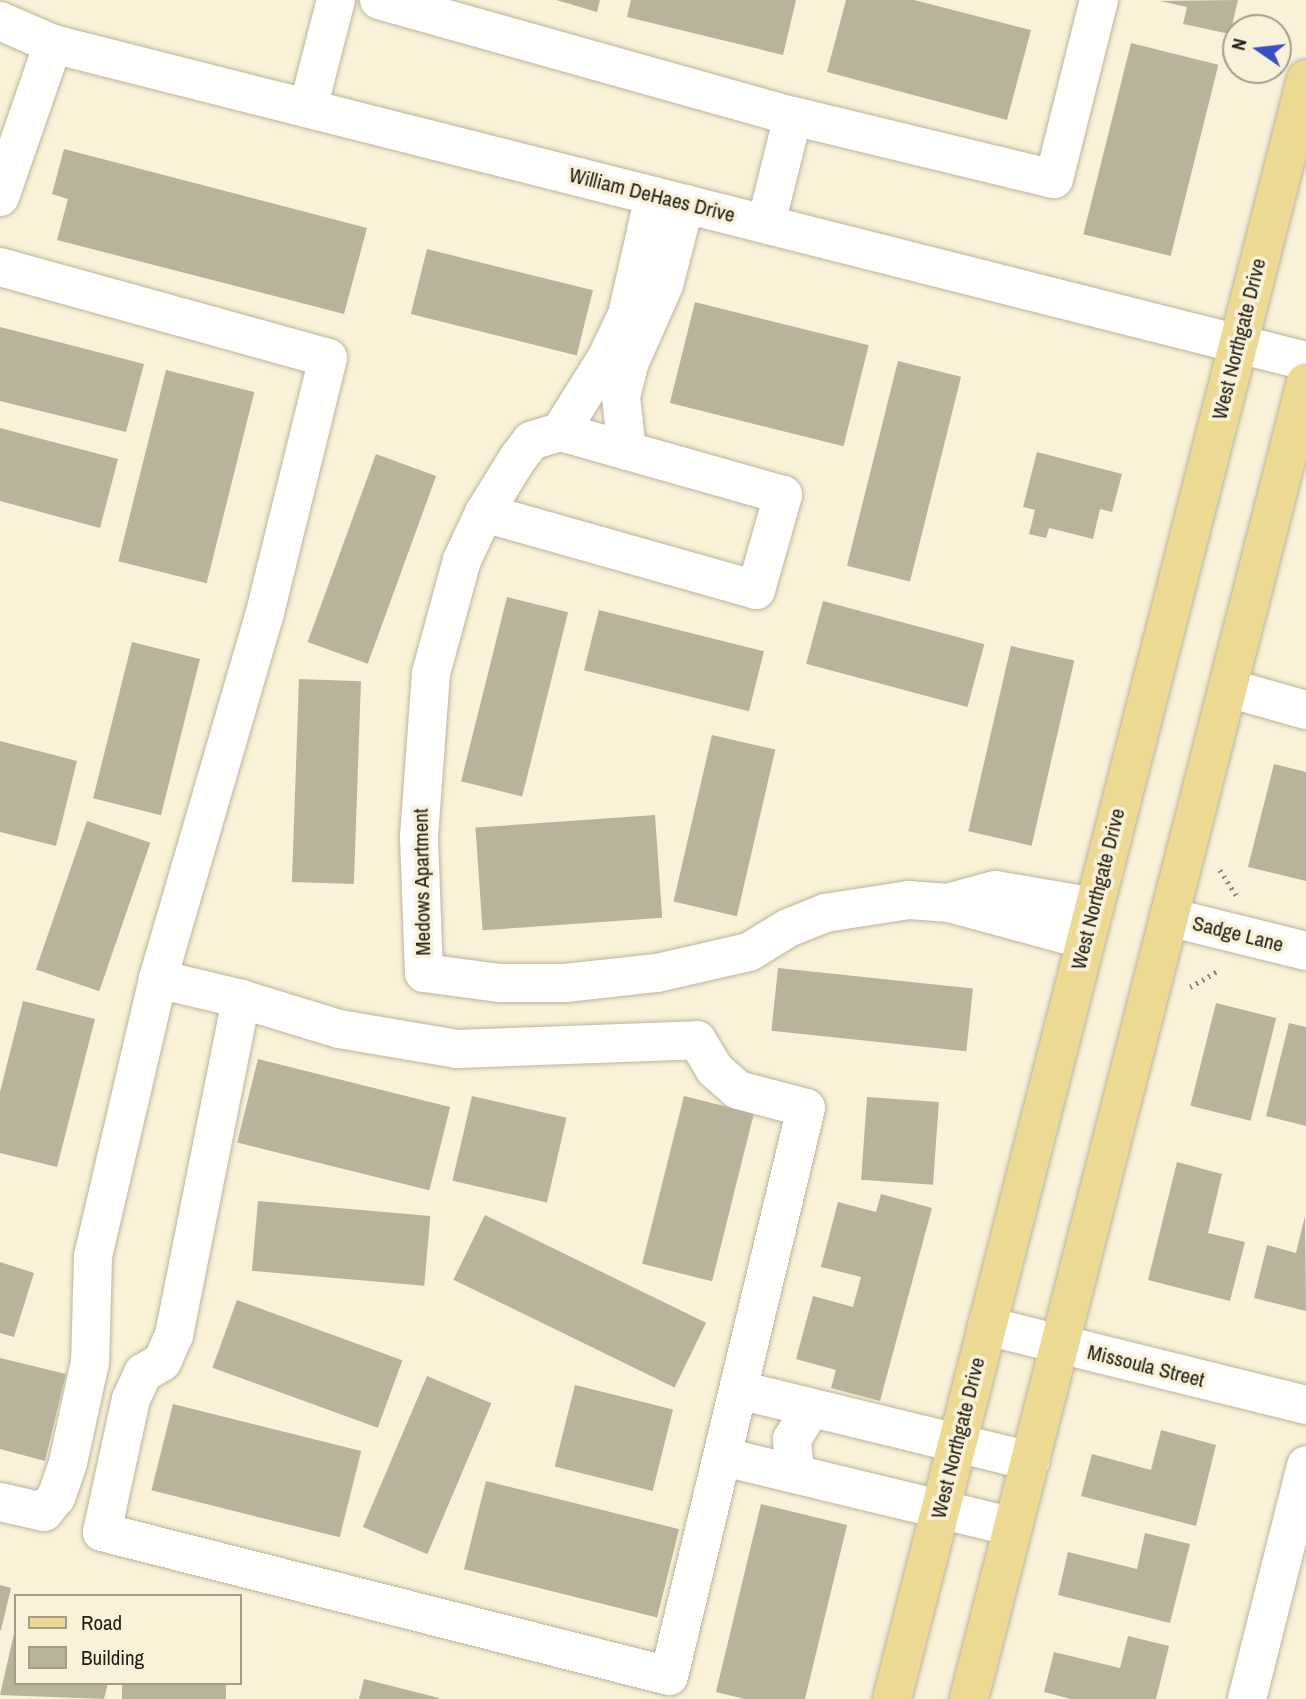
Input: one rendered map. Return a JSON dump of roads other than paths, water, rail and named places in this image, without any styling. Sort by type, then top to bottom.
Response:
[{"type":"main road","name":"West Northgate Drive","points":[[892,1699],[1306,79]]},
{"type":"main road","points":[[969,1699],[1306,382]]},
{"type":"street","points":[[308,108],[336,0]]},
{"type":"street","points":[[379,0],[793,116],[1054,179],[1099,0]]},
{"type":"street","name":"William DeHaes Drive","points":[[0,21],[53,44],[1306,361]]},
{"type":"street","points":[[0,196],[53,44]]},
{"type":"street","points":[[766,224],[793,116]]},
{"type":"street","points":[[484,513],[755,590],[783,495],[561,432],[606,359],[626,315],[669,200]]},
{"type":"street","points":[[626,451],[621,397],[629,364],[664,285],[669,200]]},
{"type":"street","points":[[0,267],[328,358],[264,616],[158,979],[93,1257],[90,1362],[68,1463],[56,1497],[44,1512]]},
{"type":"street","name":"Medows Apartment","points":[[561,432],[531,441],[484,513],[462,560],[431,673],[419,837],[425,973],[500,984],[657,973],[749,952],[788,928],[862,904],[909,900],[949,903],[995,890],[1089,924]]},
{"type":"street","points":[[1228,688],[1306,710]]},
{"type":"street","name":"Sadge Lane","points":[[1169,917],[1306,951]]},
{"type":"street","points":[[0,1502],[44,1512],[102,1532],[669,1676],[724,1457],[806,1108],[738,1090],[715,1070],[697,1040],[457,1049],[339,1029],[241,999],[158,979]]},
{"type":"street","points":[[102,1532],[131,1399],[143,1373],[162,1362],[174,1335],[241,999]]},
{"type":"street","name":"Missoula Street","points":[[987,1326],[1306,1405]]},
{"type":"street","points":[[739,1390],[1030,1461]]},
{"type":"street","points":[[795,1474],[792,1438],[811,1408]]},
{"type":"street","points":[[724,1457],[1013,1527]]},
{"type":"street","points":[[1247,1699],[1306,1465]]}]
